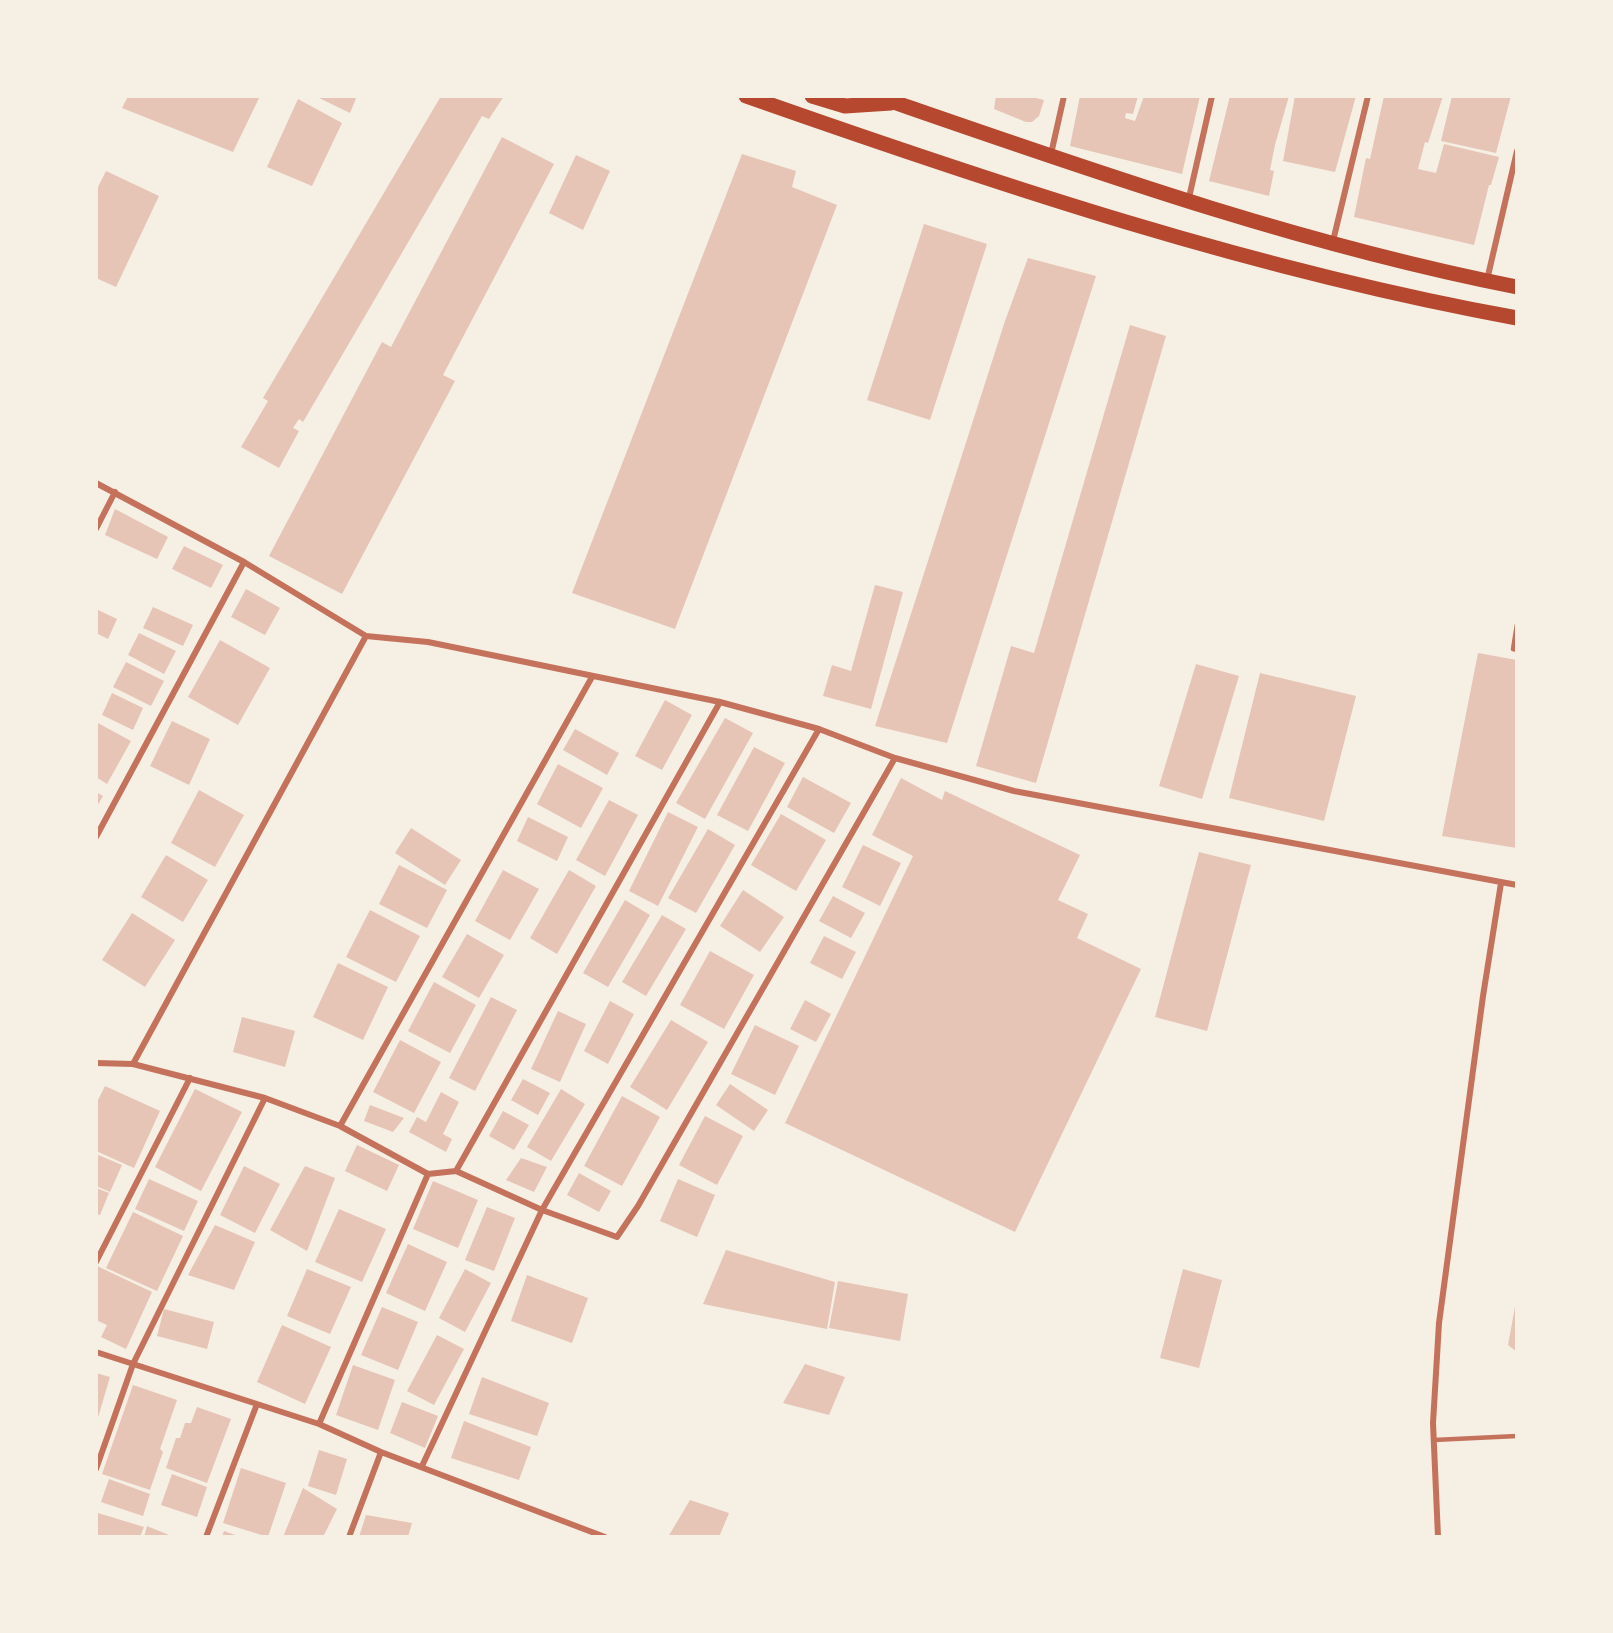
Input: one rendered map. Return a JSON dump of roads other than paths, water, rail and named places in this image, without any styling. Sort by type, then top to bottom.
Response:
[{"type":"main road","points":[[746,96],[1027,192],[1178,238],[1341,282],[1517,318]]},
{"type":"main road","points":[[812,96],[845,106],[897,103]]},
{"type":"main road","points":[[876,96],[1188,202],[1332,242],[1487,281],[1517,286]]},
{"type":"street","points":[[1050,157],[1064,96]]},
{"type":"street","points":[[1188,202],[1212,96]]},
{"type":"street","points":[[1332,242],[1368,96]]},
{"type":"street","points":[[1487,281],[1517,151]]},
{"type":"street","points":[[96,483],[244,561],[366,636],[428,642],[720,702],[819,729],[895,758],[1014,791],[1517,885]]},
{"type":"street","points":[[96,529],[115,492]]},
{"type":"street","points":[[96,837],[244,561]]},
{"type":"street","points":[[134,1064],[366,636]]},
{"type":"street","points":[[340,1126],[592,676]]},
{"type":"street","points":[[456,1171],[720,702]]},
{"type":"street","points":[[422,1466],[542,1210],[819,729]]},
{"type":"street","points":[[96,1063],[134,1064],[265,1098],[340,1126],[428,1174],[456,1171],[542,1210],[617,1237],[638,1206],[895,758]]},
{"type":"street","points":[[1438,1537],[1434,1440],[1439,1323],[1501,883]]},
{"type":"street","points":[[96,1262],[190,1078]]},
{"type":"street","points":[[96,1469],[133,1364],[265,1098]]},
{"type":"street","points":[[319,1424],[428,1174]]},
{"type":"street","points":[[96,1352],[319,1424],[381,1452],[605,1537]]},
{"type":"street","points":[[206,1537],[257,1404]]},
{"type":"street","points":[[349,1537],[381,1452]]},
{"type":"lane","points":[[1517,624],[1513,649],[1517,650]]},
{"type":"lane","points":[[1434,1440],[1517,1436]]}]
